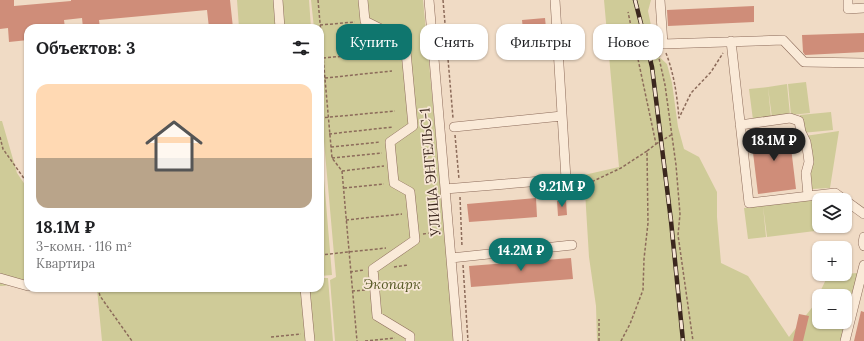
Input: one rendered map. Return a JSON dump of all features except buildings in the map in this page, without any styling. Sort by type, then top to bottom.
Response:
[{"type":"street","points":[[278,0],[280,24]]},
{"type":"street","points":[[363,0],[365,21],[405,41],[412,126],[390,142],[394,183],[410,192],[415,240],[373,269],[377,316],[410,339]]},
{"type":"street","name":"УЛИЦА ЭНГЕЛЬС-1","points":[[429,0],[458,341]]},
{"type":"street","points":[[445,189],[566,179],[555,0]]},
{"type":"street","points":[[660,0],[662,24]]},
{"type":"street","points":[[848,0],[848,8],[864,8]]},
{"type":"street","points":[[663,44],[783,40],[804,62],[864,63]]},
{"type":"street","points":[[731,41],[749,203],[835,193],[864,214]]},
{"type":"street","points":[[454,127],[562,116]]},
{"type":"street","points":[[740,125],[790,118],[799,122],[801,132],[806,142],[809,162],[806,173],[808,195]]},
{"type":"street","points":[[864,237],[864,246]]},
{"type":"street","points":[[451,258],[572,246]]},
{"type":"street","points":[[845,341],[864,265]]},
{"type":"street","points":[[0,278],[24,285]]},
{"type":"street","points":[[305,292],[310,337]]},
{"type":"path","points":[[318,0],[320,24]]},
{"type":"path","points":[[443,0],[459,188],[468,341]]},
{"type":"path","points":[[628,12],[656,144]]},
{"type":"path","points":[[324,25],[365,21]]},
{"type":"path","points":[[663,44],[672,69],[678,97],[679,118],[691,93],[710,72],[731,41]]},
{"type":"path","points":[[324,58],[336,57]]},
{"type":"path","points":[[659,60],[665,85],[676,165],[680,214],[678,235],[692,341]]},
{"type":"path","points":[[324,68],[332,158],[342,171],[357,341]]},
{"type":"path","points":[[325,78],[392,71]]},
{"type":"path","points":[[324,118],[395,111]]},
{"type":"path","points":[[329,134],[396,127]]},
{"type":"path","points":[[567,198],[587,184],[621,168],[672,135]]},
{"type":"path","points":[[0,136],[3,149],[24,178]]},
{"type":"path","points":[[331,147],[390,142]]},
{"type":"path","points":[[621,341],[630,324],[643,290],[644,259],[648,222],[647,152]]},
{"type":"path","points":[[332,158],[391,153]]},
{"type":"path","points":[[342,171],[392,165]]},
{"type":"path","points":[[344,188],[394,183]]},
{"type":"path","points":[[346,220],[403,214]]},
{"type":"path","points":[[414,235],[449,231]]},
{"type":"path","points":[[324,255],[406,246]]},
{"type":"path","points":[[99,292],[100,296],[132,341]]},
{"type":"path","points":[[599,319],[599,341]]},
{"type":"path","points":[[271,337],[310,337]]},
{"type":"path","points":[[365,341],[410,339]]},
{"type":"green space","points":[[237,0],[309,0],[311,24],[239,24]]},
{"type":"green space","name":"Экопарк","points":[[311,0],[423,0],[425,24],[420,24],[420,60],[429,60],[448,262],[453,341],[335,341],[330,280],[336,277],[324,141],[324,24],[314,24]]},
{"type":"green space","points":[[604,0],[651,0],[648,11],[651,24],[606,24]]},
{"type":"green space","points":[[609,60],[663,60],[667,64],[672,83],[678,127],[684,149],[699,157],[717,192],[717,217],[721,263],[748,276],[789,337],[812,308],[812,329],[845,329],[842,341],[597,341],[596,306],[589,257],[584,175],[619,167]]},
{"type":"green space","points":[[806,82],[810,113],[791,115],[788,84]]},
{"type":"green space","points":[[787,84],[790,115],[772,118],[768,87]]},
{"type":"green space","points":[[768,87],[771,118],[753,120],[749,89]]},
{"type":"green space","points":[[831,112],[833,130],[802,133],[800,115]]},
{"type":"green space","points":[[0,121],[2,121],[17,173],[24,183],[24,283],[0,286]]},
{"type":"green space","points":[[839,131],[830,188],[812,189],[805,136]]},
{"type":"green space","points":[[324,179],[332,275],[324,276]]},
{"type":"green space","points":[[812,200],[812,231],[767,237],[763,206]]},
{"type":"green space","points":[[763,206],[766,237],[748,239],[744,208]]},
{"type":"green space","points":[[852,273],[858,273],[852,298],[852,289],[821,289],[825,281],[852,281]]},
{"type":"green space","points":[[324,278],[328,278],[333,341],[102,341],[97,292],[324,292]]},
{"type":"railway","points":[[635,0],[652,67],[671,221],[683,341]]}]
